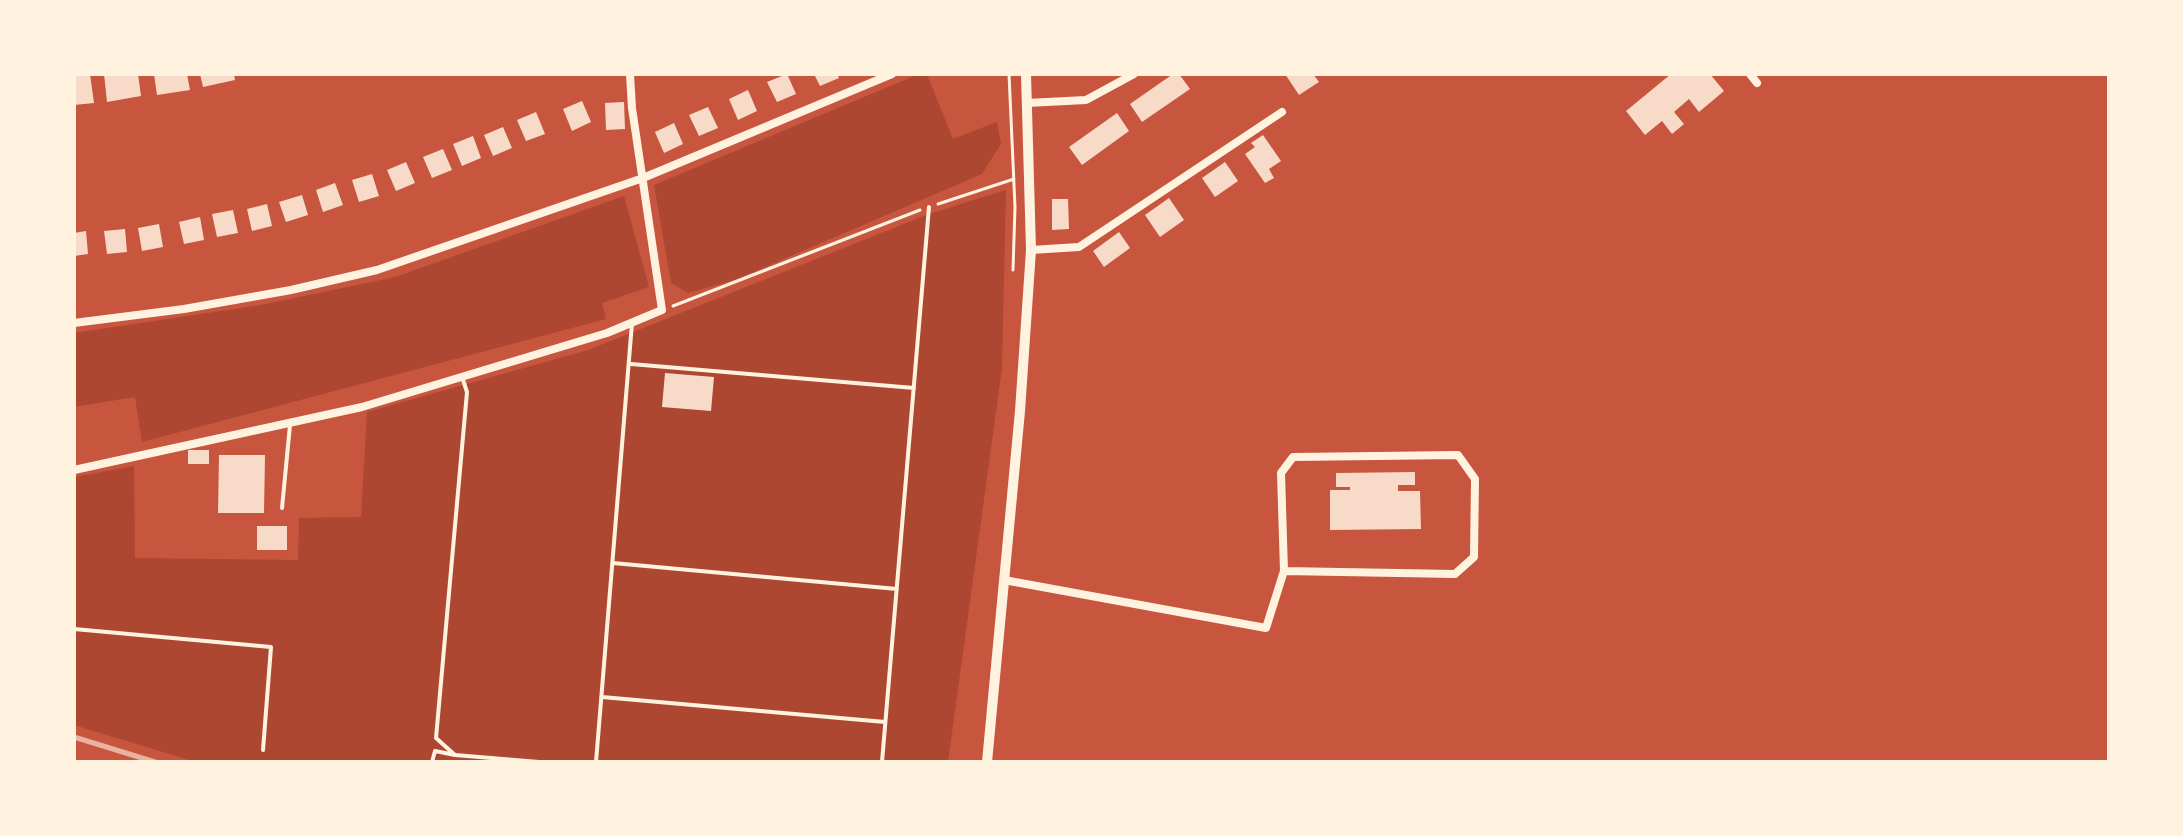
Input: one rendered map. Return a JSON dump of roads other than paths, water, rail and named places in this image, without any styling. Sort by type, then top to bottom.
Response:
[{"type":"street","points":[[74,470],[290,423],[462,377],[632,323],[662,310],[630,74]]},
{"type":"street","points":[[74,323],[199,307],[377,270],[643,178],[892,74]]},
{"type":"street","points":[[987,762],[1020,411],[1031,250],[1026,74]]},
{"type":"street","points":[[1027,103],[1086,100],[1134,74]]},
{"type":"street","points":[[1750,74],[1757,83]]},
{"type":"street","points":[[1031,250],[1079,247],[1282,112]]},
{"type":"street","points":[[1004,580],[1266,628],[1284,571],[1281,473],[1293,457],[1458,455],[1475,479],[1474,557],[1455,574],[1284,571]]},
{"type":"lane","points":[[882,762],[929,207]]},
{"type":"lane","points":[[596,762],[632,323]]},
{"type":"lane","points":[[631,364],[914,388]]},
{"type":"lane","points":[[455,755],[436,738],[467,392],[462,377]]},
{"type":"lane","points":[[282,508],[290,423]]},
{"type":"lane","points":[[613,563],[897,589]]},
{"type":"lane","points":[[74,629],[271,647],[263,750]]},
{"type":"lane","points":[[602,697],[885,722]]},
{"type":"lane","points":[[432,762],[435,751],[539,762]]},
{"type":"railway","points":[[74,737],[155,762]]}]
